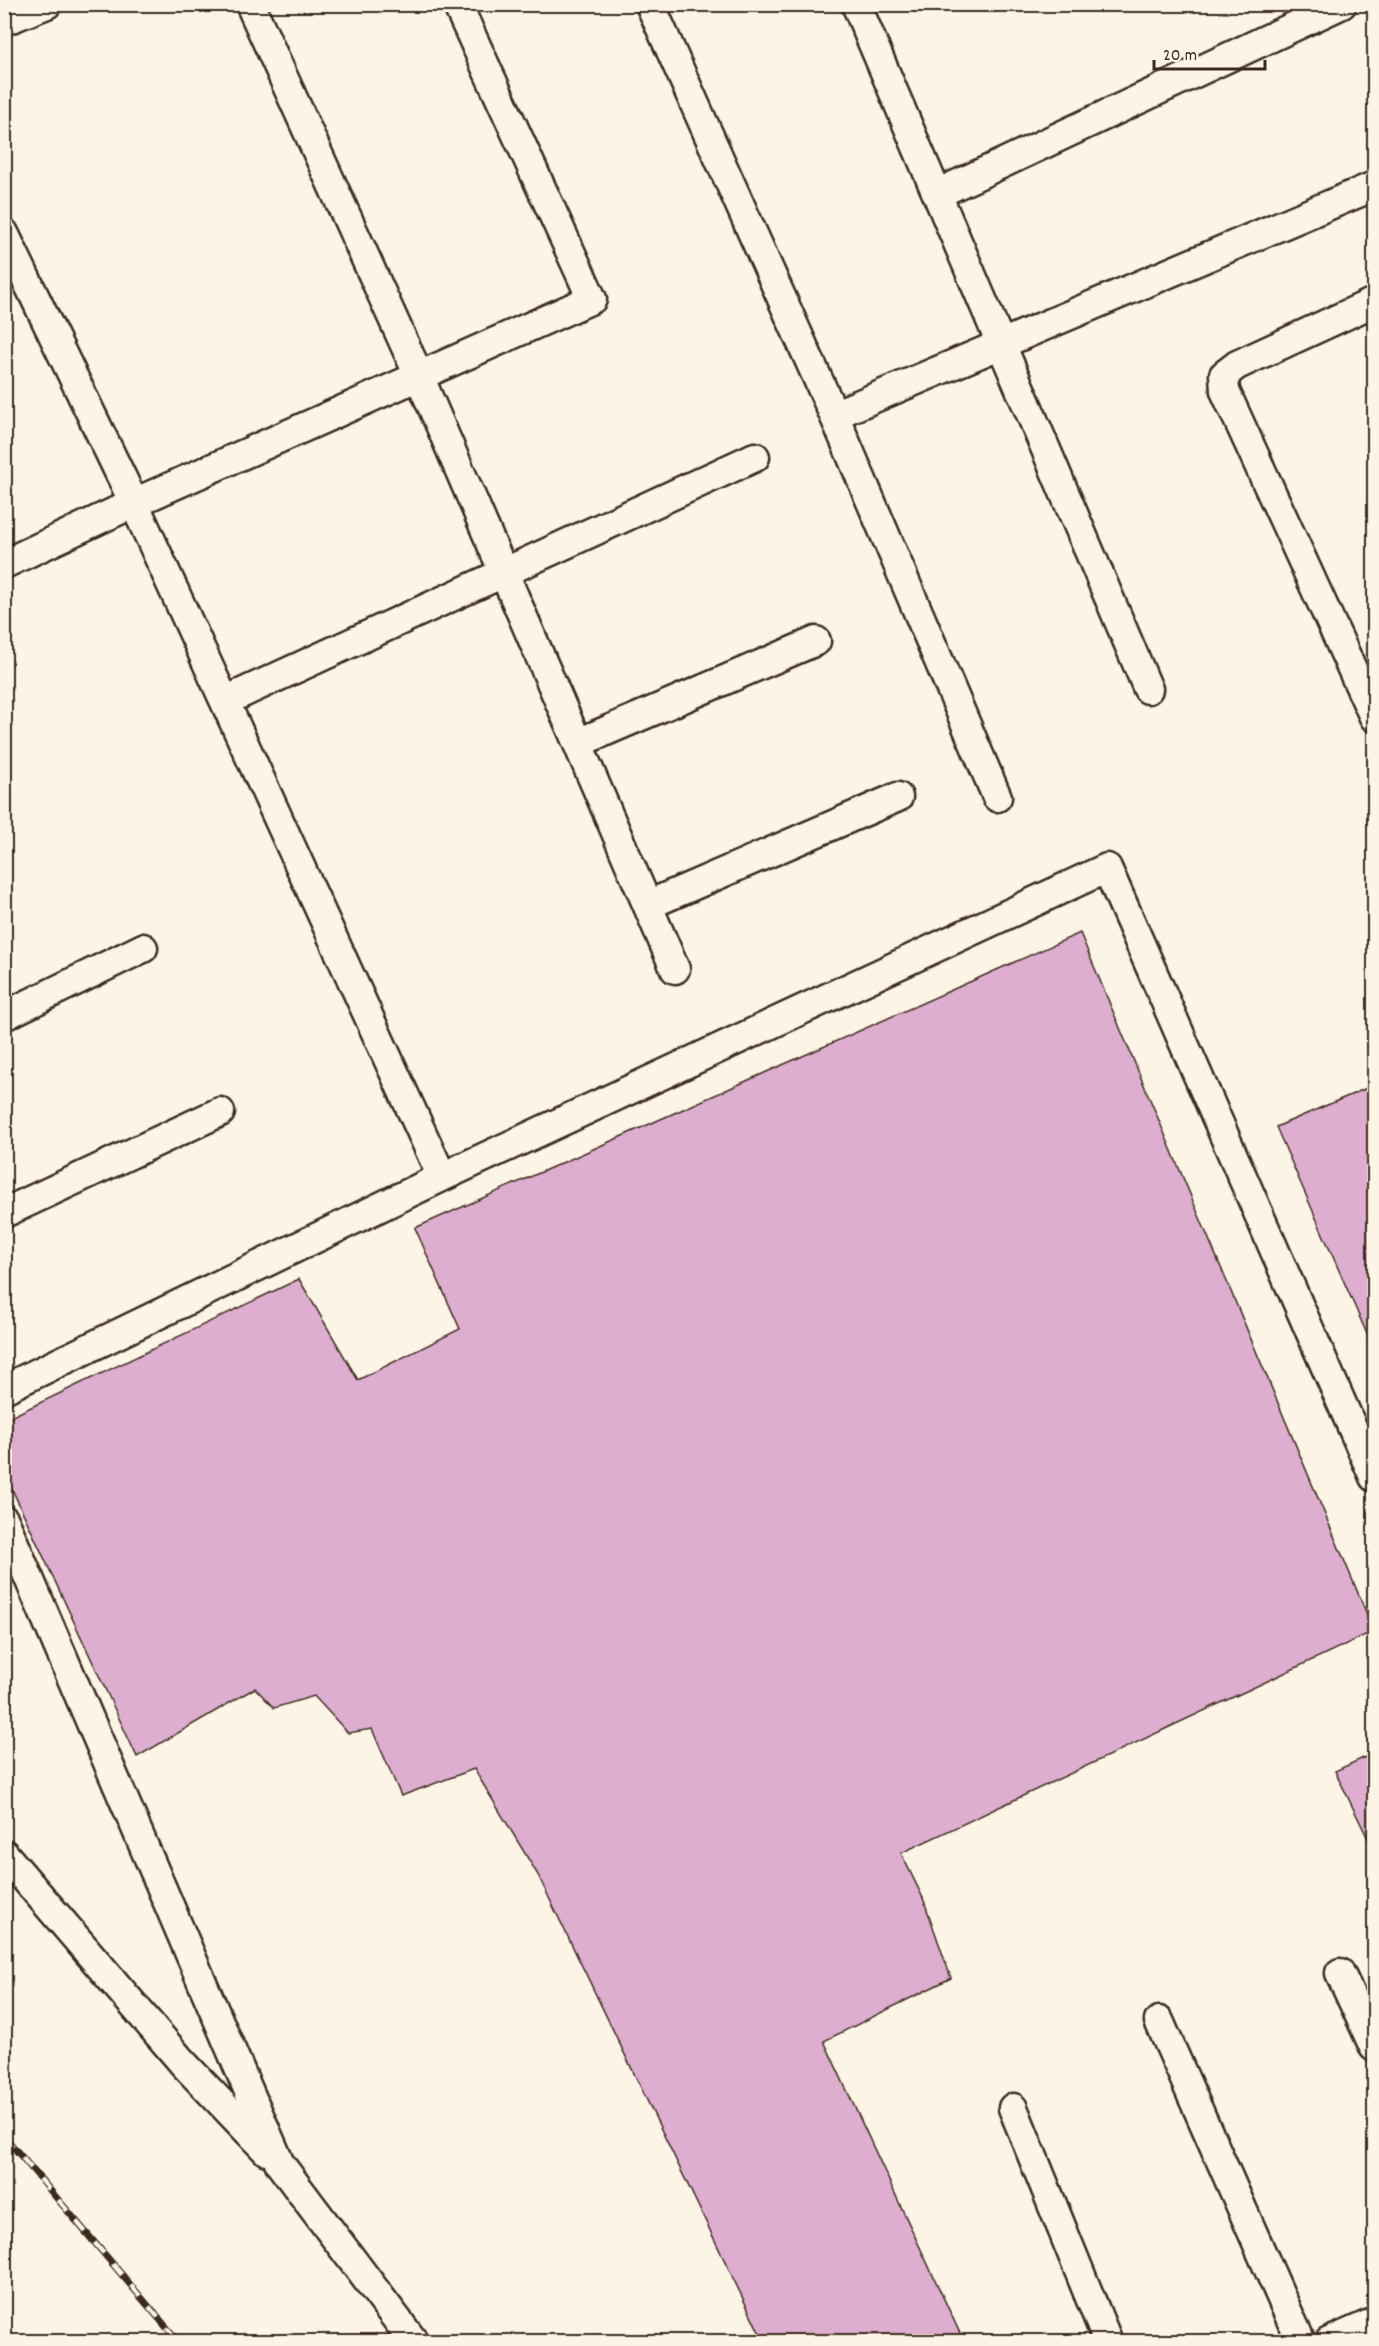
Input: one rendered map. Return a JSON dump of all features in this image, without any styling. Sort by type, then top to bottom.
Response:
[{"type":"street","points":[[4,21],[47,4]]},
{"type":"street","points":[[250,4],[419,376],[675,969]]},
{"type":"street","points":[[4,564],[134,503],[591,299],[457,4]]},
{"type":"street","points":[[650,4],[834,415],[997,797]]},
{"type":"street","points":[[856,4],[1149,689]]},
{"type":"street","points":[[937,194],[1342,4]]},
{"type":"street","points":[[834,415],[1374,186]]},
{"type":"street","points":[[4,233],[134,503],[442,1177]]},
{"type":"street","points":[[1374,302],[1237,365],[1224,375],[1226,391],[1374,717]]},
{"type":"street","points":[[225,701],[755,458]]},
{"type":"street","points":[[578,743],[816,641]]},
{"type":"street","points":[[648,906],[898,797]]},
{"type":"street","points":[[4,1389],[442,1177],[1107,868],[1374,1478]]},
{"type":"street","points":[[4,1016],[143,948]]},
{"type":"street","points":[[4,1213],[220,1112]]},
{"type":"street","points":[[4,1520],[280,2164]]},
{"type":"street","points":[[4,1854],[183,2063],[280,2164],[414,2342]]},
{"type":"street","points":[[1340,1973],[1374,2047]]},
{"type":"street","points":[[1159,2021],[1301,2342]]},
{"type":"street","points":[[1013,2108],[1108,2342]]},
{"type":"street","points":[[1329,2342],[1374,2322]]},
{"type":"building","points":[[1080,933],[1374,1631],[901,1853],[923,1898],[951,1978],[824,2041],[964,2342],[764,2342],[538,1875],[474,1769],[401,1796],[372,1729],[348,1733],[314,1696],[274,1708],[255,1688],[137,1757],[4,1472],[4,1420],[299,1279],[358,1380],[460,1329],[415,1228]]},
{"type":"building","points":[[1374,1085],[1374,1350],[1276,1127]]},
{"type":"building","points":[[1374,1753],[1374,1851],[1335,1771]]},
{"type":"railway","points":[[4,2136],[179,2342]]}]
